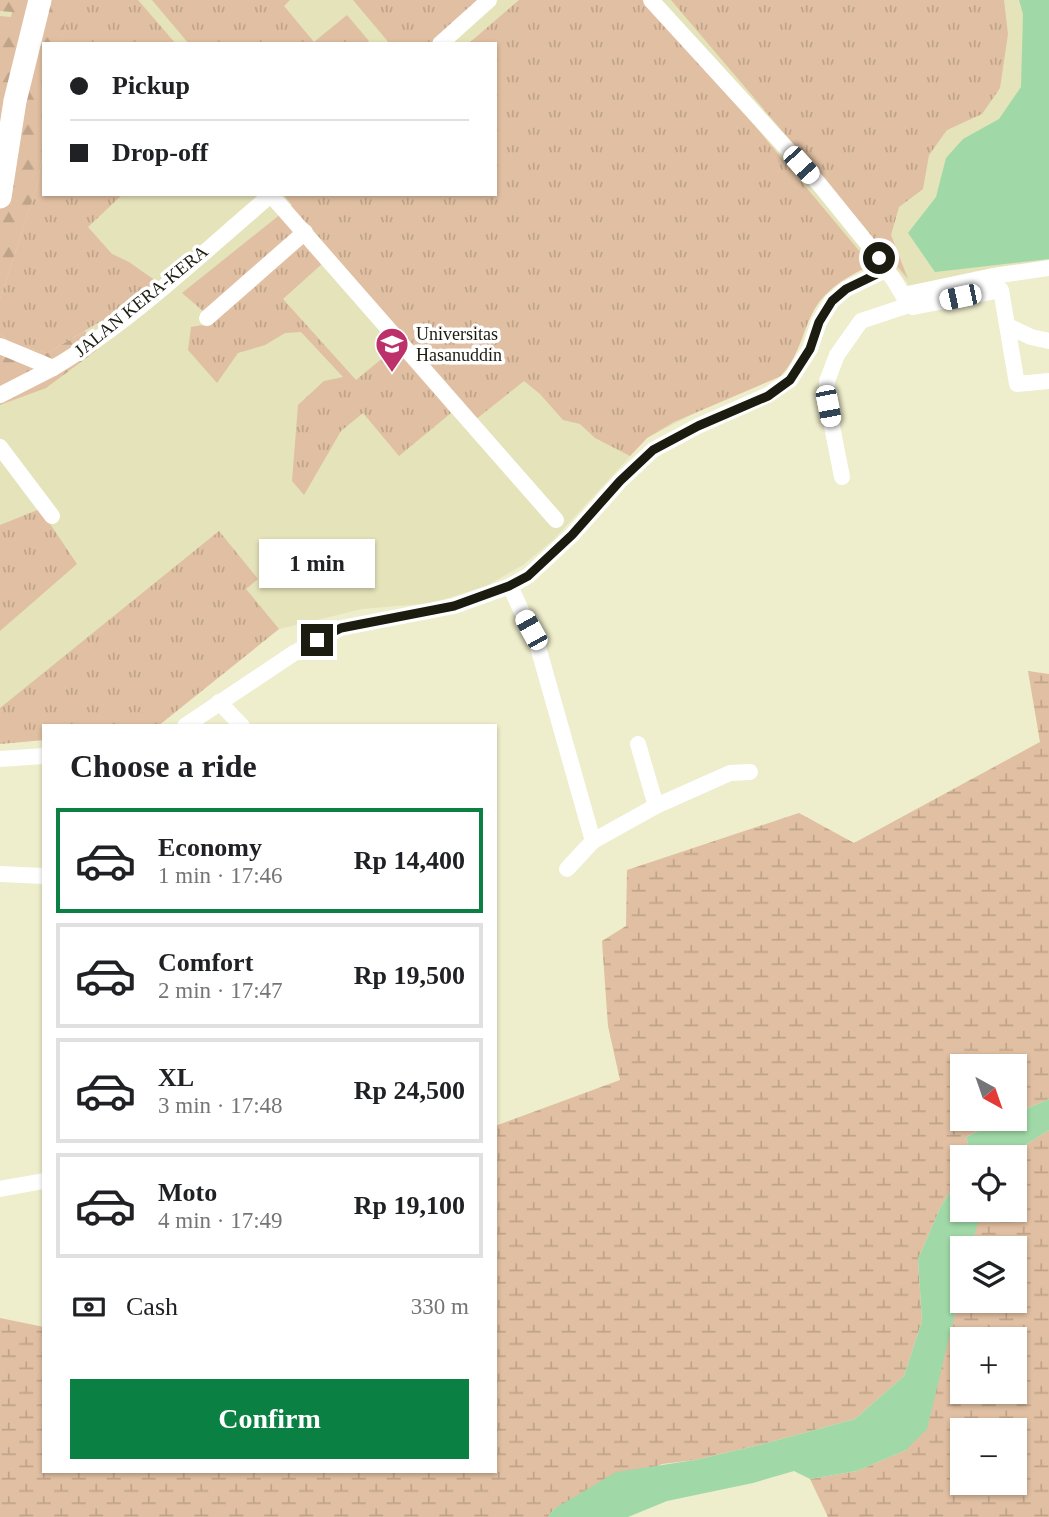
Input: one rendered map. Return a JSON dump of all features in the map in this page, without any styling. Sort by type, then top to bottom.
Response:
[{"type":"street","points":[[0,197],[15,100],[40,0]]},
{"type":"street","points":[[442,42],[489,0]]},
{"type":"street","points":[[650,0],[820,185],[879,258],[914,307],[1001,290],[1017,384],[1049,381]]},
{"type":"street","name":"JALAN KERA-KERA","points":[[0,395],[82,351],[270,196]]},
{"type":"street","points":[[274,196],[556,520]]},
{"type":"street","points":[[207,318],[305,233]]},
{"type":"street","points":[[842,477],[828,406],[827,382],[836,355],[861,321],[897,286],[1049,268]]},
{"type":"street","points":[[195,724],[233,716],[294,653],[341,628],[513,596],[528,576],[572,535],[620,481],[653,450],[698,426],[768,396],[790,380],[810,349],[819,322],[832,301],[846,289],[879,273],[897,286]]},
{"type":"street","points":[[1008,326],[1031,337],[1049,341]]},
{"type":"street","points":[[0,346],[53,368]]},
{"type":"street","points":[[0,447],[52,516]]},
{"type":"street","points":[[513,596],[538,647],[593,841]]},
{"type":"street","points":[[638,744],[656,806]]},
{"type":"street","points":[[0,759],[42,757]]},
{"type":"street","points":[[567,869],[593,841],[656,806],[730,773],[750,772]]},
{"type":"street","points":[[0,874],[42,876]]},
{"type":"street","points":[[0,1189],[42,1181]]},
{"type":"shaded area","name":"Universitas Hasanuddin","points":[[0,0],[1049,0],[1049,274],[994,282],[915,300],[908,284],[884,253],[871,265],[839,282],[820,301],[787,370],[779,377],[710,405],[647,438],[553,540],[523,565],[486,586],[432,603],[362,609],[279,629],[160,724],[42,724],[42,740],[0,744]]},
{"type":"shaded area","points":[[1019,0],[1049,0],[1049,259],[935,272],[908,233],[936,197],[946,158],[963,139],[999,119],[1021,87],[1023,14]]},
{"type":"shaded area","points":[[1049,1099],[1049,1130],[1025,1145],[968,1145],[966,1137],[978,1131],[1027,1131],[1027,1109]]},
{"type":"shaded area","points":[[950,1192],[950,1222],[978,1222],[974,1236],[950,1236],[950,1313],[955,1313],[927,1429],[906,1450],[857,1471],[810,1479],[794,1471],[753,1483],[667,1501],[628,1517],[548,1517],[554,1509],[616,1472],[695,1460],[855,1419],[904,1376],[922,1321],[918,1259],[941,1206]]},
{"type":"green space","points":[[0,0],[69,0],[61,42],[42,42],[42,159],[37,186],[0,299],[0,16],[11,17],[12,12],[0,11]]},
{"type":"green space","points":[[68,0],[138,0],[174,42],[61,42]]},
{"type":"green space","points":[[152,0],[290,0],[284,6],[314,42],[187,42]]},
{"type":"green space","points":[[353,0],[482,0],[432,42],[388,42]]},
{"type":"green space","points":[[519,0],[644,0],[709,71],[871,265],[845,279],[823,297],[812,314],[791,363],[779,377],[674,422],[647,438],[630,456],[595,438],[580,424],[563,420],[540,394],[524,381],[475,420],[306,222],[203,311],[182,293],[292,205],[285,196],[497,196],[497,42],[470,42]]},
{"type":"green space","points":[[671,0],[1004,0],[1008,34],[1000,88],[982,114],[947,130],[929,155],[923,189],[899,207],[891,235],[908,279]]},
{"type":"green space","points":[[347,15],[368,42],[314,42]]},
{"type":"green space","points":[[42,159],[42,196],[121,196],[88,227],[112,254],[156,281],[130,304],[47,353],[11,344],[0,333],[0,299],[37,186]]},
{"type":"green space","points":[[303,241],[323,263],[283,299],[356,380],[396,347],[451,413],[399,456],[363,413],[341,431],[304,495],[292,481],[298,405],[324,381],[343,377],[301,332],[285,333],[265,345],[238,353],[217,383],[188,350],[191,327],[209,324]]},
{"type":"green space","points":[[85,331],[97,350],[46,388],[0,405],[0,333],[11,344],[47,353]]},
{"type":"green space","points":[[40,509],[77,564],[0,631],[0,525]]},
{"type":"green space","points":[[219,531],[258,579],[246,589],[279,629],[160,724],[42,724],[42,740],[0,744],[0,708]]},
{"type":"green space","points":[[1028,671],[1049,674],[1049,1099],[1027,1109],[1027,1054],[950,1054],[950,1131],[978,1131],[966,1137],[968,1145],[950,1145],[950,1192],[941,1206],[918,1259],[922,1321],[904,1376],[855,1419],[695,1460],[662,1464],[554,1509],[548,1517],[0,1517],[0,1318],[42,1327],[42,1473],[497,1473],[497,1125],[620,1080],[608,1026],[602,941],[626,926],[627,870],[799,813],[854,843],[1040,742]]},
{"type":"green space","points":[[1049,1130],[1049,1517],[828,1517],[810,1479],[857,1471],[906,1450],[950,1328],[950,1404],[1027,1404],[1027,1327],[950,1327],[955,1313],[1027,1313],[1027,1236],[974,1236],[977,1222],[1027,1222],[1025,1145]]},
{"type":"place","name":"Universitas Hasanuddin","points":[[392,374]]},
{"type":"route","points":[[317,640],[341,628],[454,606],[509,586],[528,576],[572,535],[620,481],[653,450],[698,426],[768,396],[790,380],[810,349],[819,322],[832,301],[846,289],[879,273],[883,268],[879,258]]}]
